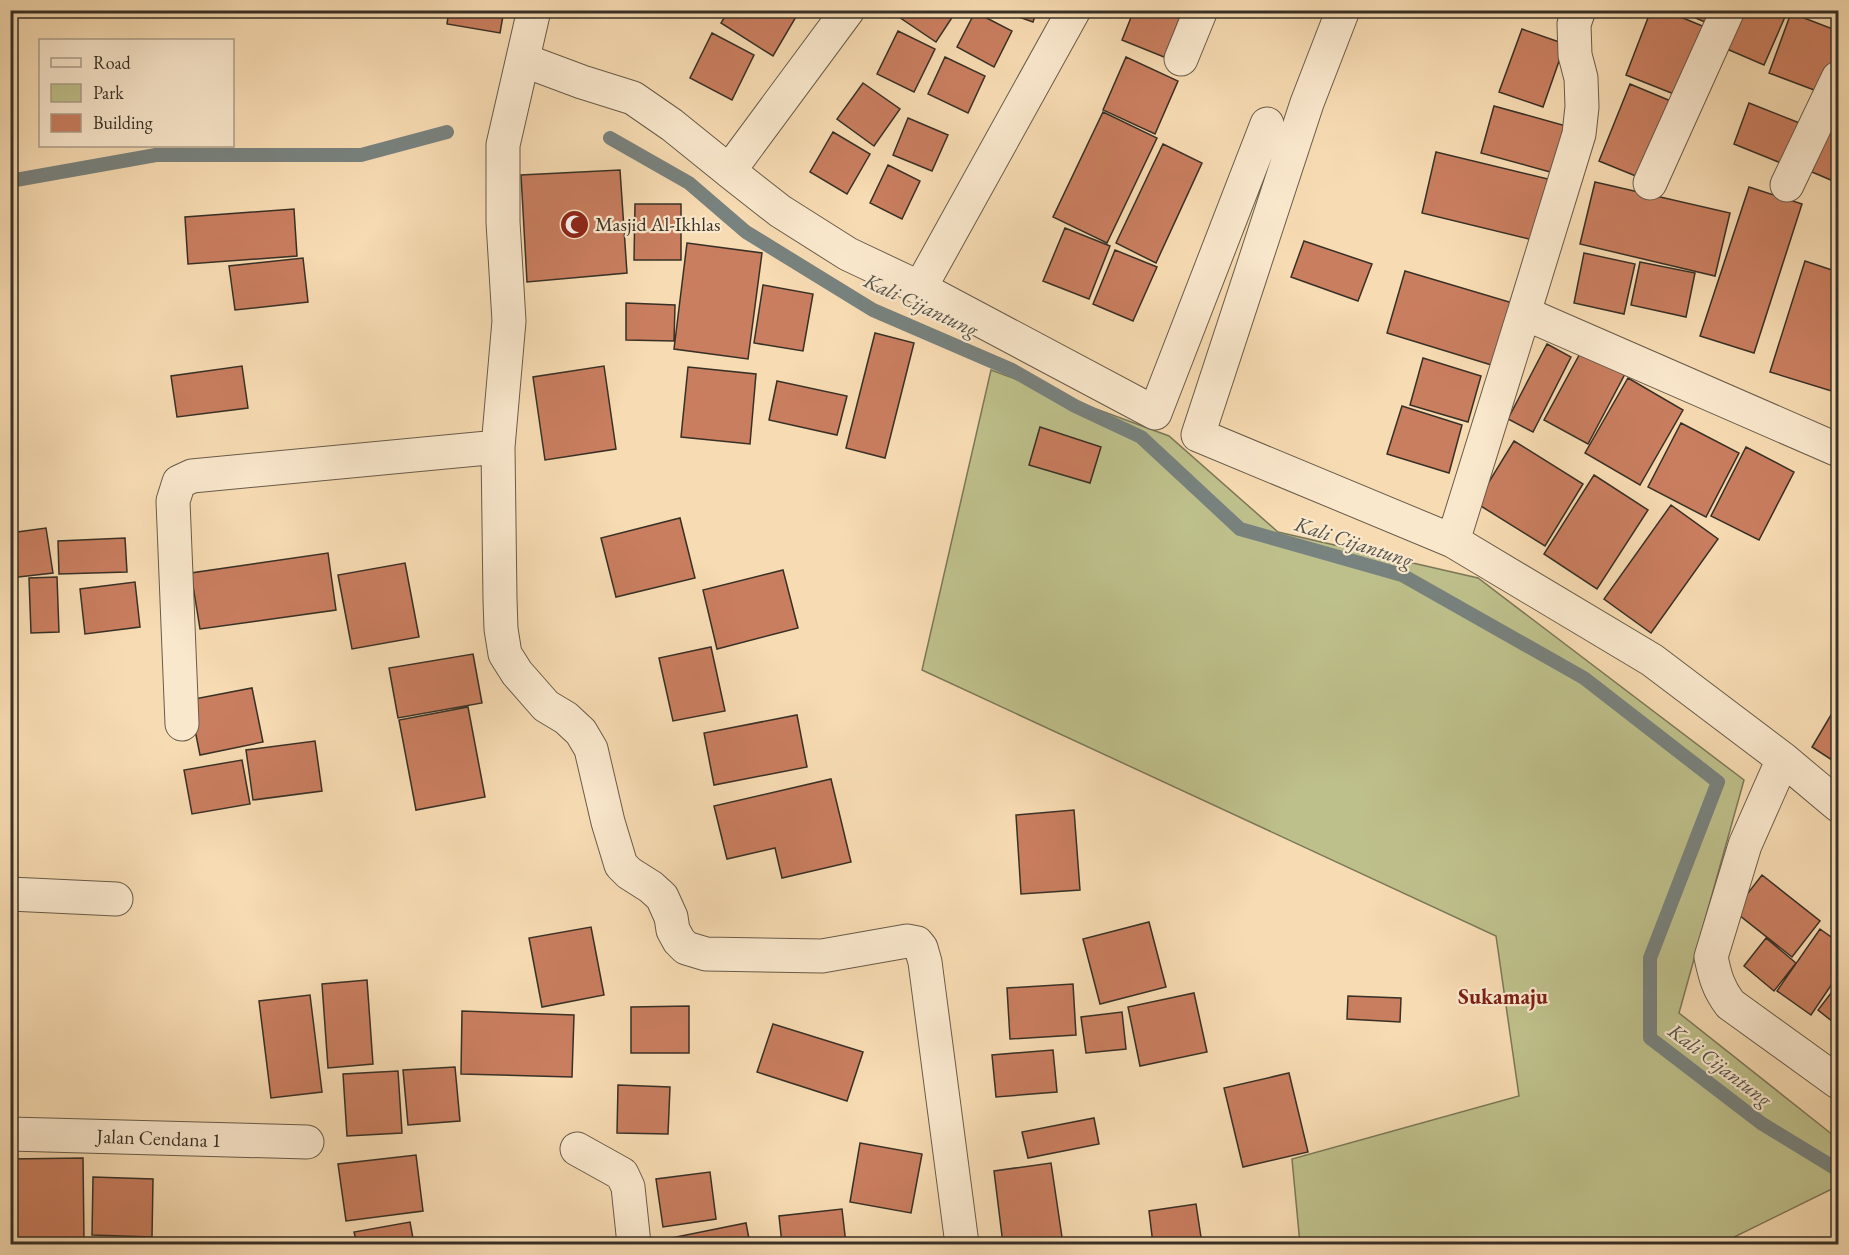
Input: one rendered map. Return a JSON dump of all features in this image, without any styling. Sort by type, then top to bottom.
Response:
[{"type":"street","points":[[534,10],[503,146],[503,222],[509,321],[498,447],[501,629],[505,654],[517,673],[546,706],[566,718],[581,732],[591,749],[621,866],[662,897],[671,917],[673,930],[686,948],[706,954],[761,956],[822,956],[907,941],[917,943],[921,948],[925,962],[962,1245]]},
{"type":"street","points":[[729,171],[848,10]]},
{"type":"street","points":[[920,288],[1074,10]]},
{"type":"street","points":[[1181,59],[1201,10]]},
{"type":"street","points":[[1343,10],[1307,103],[1198,435],[1453,542],[1652,660],[1783,759],[1839,805]]},
{"type":"street","points":[[1453,542],[1579,134],[1582,107],[1581,78],[1575,56],[1574,24],[1579,10]]},
{"type":"street","points":[[1650,183],[1728,10]]},
{"type":"street","points":[[520,72],[582,82],[633,98],[672,125],[780,212],[848,254],[920,288],[1155,413],[1267,124]]},
{"type":"street","points":[[1787,185],[1839,78]]},
{"type":"street","points":[[1524,313],[1839,450]]},
{"type":"street","points":[[182,724],[172,501],[179,482],[192,476],[498,447]]},
{"type":"street","points":[[1783,759],[1745,844],[1711,957],[1714,975],[1720,991],[1730,1004],[1839,1082]]},
{"type":"street","points":[[10,894],[116,899]]},
{"type":"street","name":"Jalan Cendana 1","points":[[10,1134],[307,1142]]},
{"type":"street","points":[[578,1149],[622,1174],[628,1187],[634,1245]]},
{"type":"green space","points":[[991,370],[1169,436],[1278,532],[1478,578],[1744,780],[1679,1013],[1838,1139],[1838,1186],[1720,1244],[1300,1244],[1292,1159],[1519,1096],[1496,936],[922,670]]},
{"type":"building","points":[[449,10],[504,10],[500,33],[447,24]]},
{"type":"building","points":[[729,10],[800,10],[773,56],[721,23]]},
{"type":"building","points":[[899,10],[957,10],[936,42],[896,15]]},
{"type":"building","points":[[999,10],[1037,10],[1033,22]]},
{"type":"building","points":[[1134,10],[1183,10],[1164,57],[1122,40]]},
{"type":"building","points":[[1651,10],[1664,10],[1707,28],[1679,96],[1626,75]]},
{"type":"building","points":[[1678,10],[1713,10],[1707,23]]},
{"type":"building","points":[[1735,10],[1788,10],[1764,65],[1720,46]]},
{"type":"building","points":[[975,12],[1012,31],[994,67],[957,47]]},
{"type":"building","points":[[1791,13],[1838,31],[1838,48],[1822,93],[1769,73]]},
{"type":"building","points":[[1522,29],[1565,44],[1543,107],[1499,92]]},
{"type":"building","points":[[898,31],[935,49],[914,92],[877,74]]},
{"type":"building","points":[[712,33],[754,55],[732,100],[690,78]]},
{"type":"building","points":[[945,57],[985,76],[968,113],[928,94]]},
{"type":"building","points":[[1126,57],[1178,81],[1155,134],[1103,110]]},
{"type":"building","points":[[863,83],[900,109],[874,146],[837,119]]},
{"type":"building","points":[[1630,84],[1678,104],[1648,181],[1599,161]]},
{"type":"building","points":[[1749,103],[1802,124],[1786,165],[1734,144]]},
{"type":"building","points":[[1494,106],[1566,126],[1554,173],[1481,153]]},
{"type":"building","points":[[1836,111],[1838,112],[1838,183],[1812,172]]},
{"type":"building","points":[[1103,112],[1157,138],[1107,243],[1053,217]]},
{"type":"building","points":[[908,118],[948,135],[932,171],[893,155]]},
{"type":"building","points":[[833,132],[870,154],[847,194],[810,172]]},
{"type":"building","points":[[1163,144],[1202,163],[1156,263],[1116,243]]},
{"type":"building","points":[[1436,152],[1548,179],[1533,240],[1422,213]]},
{"type":"building","points":[[888,165],[920,181],[902,219],[870,203]]},
{"type":"building","name":"Masjid Al-Ikhlas","points":[[620,170],[627,273],[527,282],[521,175]]},
{"type":"building","points":[[1595,182],[1730,213],[1715,276],[1580,244]]},
{"type":"building","points":[[1749,187],[1802,204],[1754,353],[1700,336]]},
{"type":"building","points":[[635,204],[681,204],[681,260],[634,260]]},
{"type":"building","points":[[294,209],[297,256],[188,264],[185,217]]},
{"type":"building","points":[[1065,228],[1110,246],[1089,299],[1043,281]]},
{"type":"building","points":[[1304,241],[1372,264],[1358,301],[1291,277]]},
{"type":"building","points":[[687,243],[762,253],[748,359],[674,349]]},
{"type":"building","points":[[1115,250],[1157,267],[1133,321],[1093,304]]},
{"type":"building","points":[[1584,253],[1635,264],[1624,314],[1574,303]]},
{"type":"building","points":[[303,258],[308,302],[235,310],[229,266]]},
{"type":"building","points":[[1805,261],[1838,272],[1838,393],[1770,372]]},
{"type":"building","points":[[1640,262],[1695,273],[1686,317],[1631,305]]},
{"type":"building","points":[[1405,271],[1516,304],[1498,367],[1387,333]]},
{"type":"building","points":[[763,285],[813,294],[803,351],[754,343]]},
{"type":"building","points":[[626,303],[675,305],[674,341],[626,340]]},
{"type":"building","points":[[875,333],[914,343],[885,458],[846,448]]},
{"type":"building","points":[[1547,344],[1571,357],[1533,432],[1508,419]]},
{"type":"building","points":[[1583,348],[1626,372],[1588,444],[1544,420]]},
{"type":"building","points":[[1423,358],[1481,376],[1468,422],[1410,405]]},
{"type":"building","points":[[242,366],[248,408],[177,417],[171,376]]},
{"type":"building","points":[[604,366],[616,449],[545,460],[533,377]]},
{"type":"building","points":[[688,367],[756,374],[750,444],[681,437]]},
{"type":"building","points":[[1628,378],[1683,410],[1640,485],[1585,453]]},
{"type":"building","points":[[777,381],[847,396],[837,435],[769,420]]},
{"type":"building","points":[[1402,406],[1462,425],[1449,473],[1387,454]]},
{"type":"building","points":[[1681,423],[1739,453],[1706,517],[1648,487]]},
{"type":"building","points":[[1040,427],[1101,447],[1090,483],[1029,465]]},
{"type":"building","points":[[1514,441],[1583,484],[1545,546],[1476,503]]},
{"type":"building","points":[[1746,447],[1794,472],[1759,540],[1711,516]]},
{"type":"building","points":[[1594,475],[1648,510],[1597,589],[1544,554]]},
{"type":"building","points":[[1671,505],[1718,539],[1651,633],[1604,599]]},
{"type":"building","points":[[680,518],[695,578],[616,597],[601,538]]},
{"type":"building","points":[[46,528],[53,573],[10,578],[10,533]]},
{"type":"building","points":[[125,538],[127,572],[59,574],[58,541]]},
{"type":"building","points":[[328,553],[336,610],[200,629],[191,573]]},
{"type":"building","points":[[1838,562],[1838,577],[1832,574]]},
{"type":"building","points":[[405,563],[419,637],[352,649],[338,575]]},
{"type":"building","points":[[783,570],[798,628],[717,649],[703,590]]},
{"type":"building","points":[[57,577],[59,632],[31,633],[29,578]]},
{"type":"building","points":[[135,582],[140,627],[85,634],[80,589]]},
{"type":"building","points":[[711,647],[725,711],[673,721],[659,658]]},
{"type":"building","points":[[473,654],[482,703],[398,718],[389,668]]},
{"type":"building","points":[[252,688],[263,742],[200,755],[189,700]]},
{"type":"building","points":[[1838,703],[1838,764],[1812,747]]},
{"type":"building","points":[[468,707],[485,797],[416,810],[399,720]]},
{"type":"building","points":[[797,715],[807,767],[714,785],[704,733]]},
{"type":"building","points":[[315,741],[322,791],[253,800],[246,750]]},
{"type":"building","points":[[242,760],[250,804],[192,814],[184,770]]},
{"type":"building","points":[[831,779],[851,862],[782,878],[775,848],[727,859],[714,806]]},
{"type":"building","points":[[1074,810],[1080,890],[1021,894],[1016,815]]},
{"type":"building","points":[[1762,875],[1820,921],[1792,957],[1734,911]]},
{"type":"building","points":[[1149,922],[1166,987],[1100,1004],[1083,939]]},
{"type":"building","points":[[591,927],[604,995],[542,1007],[529,938]]},
{"type":"building","points":[[1820,929],[1838,942],[1838,975],[1811,1015],[1777,991]]},
{"type":"building","points":[[1766,938],[1796,963],[1774,991],[1744,966]]},
{"type":"building","points":[[367,980],[373,1064],[328,1068],[322,984]]},
{"type":"building","points":[[1073,984],[1076,1035],[1010,1039],[1007,988]]},
{"type":"building","points":[[1838,984],[1838,1026],[1818,1010]]},
{"type":"building","points":[[1194,993],[1207,1052],[1140,1066],[1128,1007]]},
{"type":"building","points":[[310,995],[322,1092],[271,1098],[259,1001]]},
{"type":"building","points":[[1348,996],[1401,998],[1400,1022],[1347,1019]]},
{"type":"building","points":[[689,1006],[689,1053],[631,1053],[631,1007]]},
{"type":"building","points":[[462,1011],[574,1015],[572,1077],[461,1074]]},
{"type":"building","points":[[1122,1012],[1126,1049],[1086,1053],[1081,1017]]},
{"type":"building","points":[[773,1024],[863,1052],[847,1101],[757,1072]]},
{"type":"building","points":[[1053,1050],[1057,1092],[996,1097],[992,1055]]},
{"type":"building","points":[[455,1067],[460,1121],[408,1125],[403,1070]]},
{"type":"building","points":[[398,1071],[402,1133],[347,1136],[343,1074]]},
{"type":"building","points":[[1289,1073],[1308,1152],[1243,1167],[1224,1088]]},
{"type":"building","points":[[618,1085],[670,1087],[668,1134],[617,1133]]},
{"type":"building","points":[[1094,1118],[1099,1144],[1028,1158],[1022,1132]]},
{"type":"building","points":[[860,1143],[922,1154],[911,1213],[850,1202]]},
{"type":"building","points":[[416,1155],[423,1211],[346,1221],[338,1164]]},
{"type":"building","points":[[83,1158],[84,1239],[10,1239],[10,1159]]},
{"type":"building","points":[[1051,1163],[1063,1244],[1003,1244],[994,1171]]},
{"type":"building","points":[[710,1172],[716,1219],[663,1227],[656,1179]]},
{"type":"building","points":[[93,1177],[153,1179],[152,1237],[92,1235]]},
{"type":"building","points":[[1196,1204],[1202,1244],[1153,1244],[1149,1211]]},
{"type":"building","points":[[842,1209],[846,1244],[782,1244],[779,1216]]},
{"type":"building","points":[[410,1222],[414,1244],[357,1244],[354,1232]]},
{"type":"building","points":[[746,1223],[750,1244],[662,1244],[661,1240]]},
{"type":"building","points":[[166,1242],[274,1242],[274,1244],[166,1244]]},
{"type":"waterway","name":"Kali Cijantung","points":[[10,181],[156,155],[361,155],[447,132]]},
{"type":"waterway","name":"Kali Cijantung","points":[[610,138],[689,183],[746,232],[873,310],[1012,370],[1075,406],[1141,437],[1240,529],[1402,575],[1584,678],[1718,782],[1650,958],[1650,1038],[1761,1123],[1838,1170]]},
{"type":"place","name":"Masjid Al-Ikhlas","points":[[574,224]]},
{"type":"district","name":"Sukamaju","points":[[1503,996]]}]
